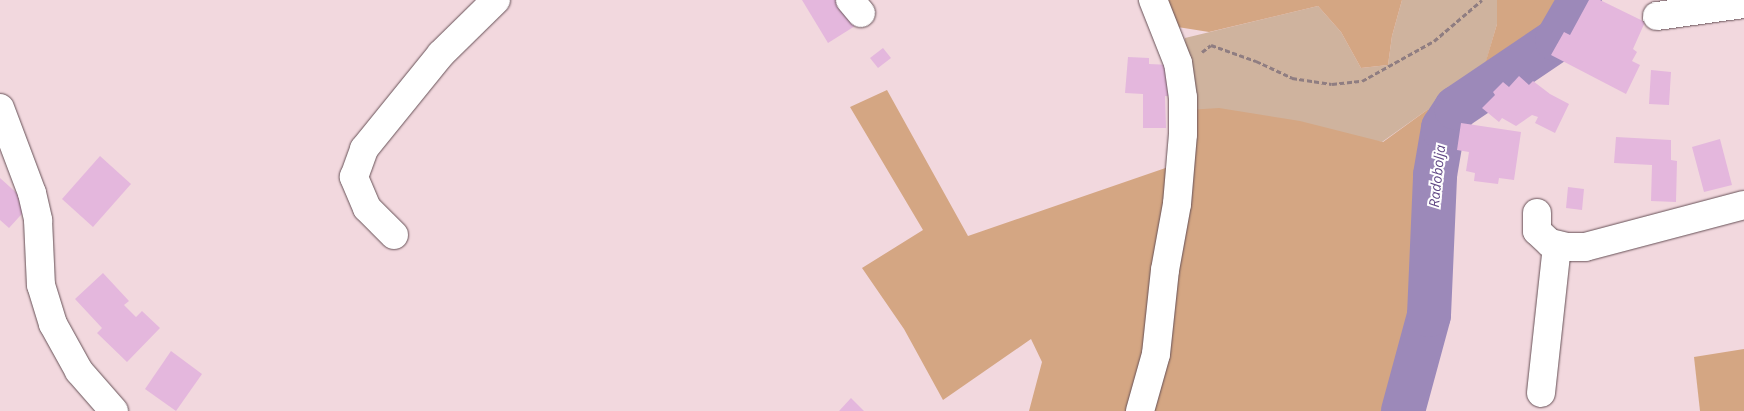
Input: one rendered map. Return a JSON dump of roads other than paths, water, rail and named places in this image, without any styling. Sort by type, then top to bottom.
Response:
[{"type":"street","points":[[394,235],[367,208],[354,177],[364,150],[441,54],[496,0]]},
{"type":"street","points":[[1140,411],[1156,354],[1165,270],[1177,204],[1183,134],[1183,98],[1179,68],[1153,0]]},
{"type":"street","points":[[1657,16],[1744,4]]},
{"type":"street","points":[[0,108],[32,193],[38,220],[40,285],[53,324],[79,371],[114,411]]},
{"type":"street","points":[[1537,213],[1537,230],[1550,243],[1585,247],[1744,205]]},
{"type":"street","points":[[1541,393],[1556,254],[1559,244]]},
{"type":"waterway","name":"Radobolja","points":[[1403,411],[1429,315],[1435,175],[1443,128],[1456,108],[1557,40],[1580,0]]}]
